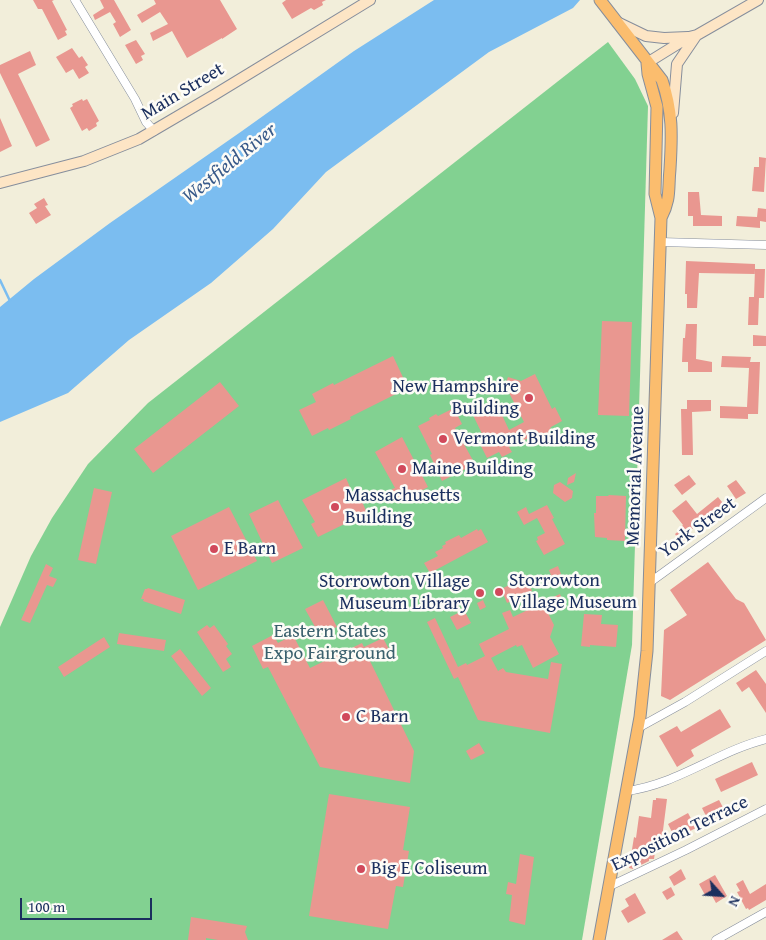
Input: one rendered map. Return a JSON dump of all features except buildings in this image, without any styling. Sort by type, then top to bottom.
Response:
[{"type":"main road","name":"Main Street","points":[[0,183],[84,161],[121,147],[154,130],[370,0]]},
{"type":"main road","name":"Memorial Avenue","points":[[600,0],[662,80],[667,94],[672,134],[669,200],[661,218]]},
{"type":"main road","points":[[648,63],[758,0]]},
{"type":"main road","points":[[617,22],[646,36],[664,38],[693,36]]},
{"type":"main road","points":[[672,134],[677,64],[693,36]]},
{"type":"main road","name":"Memorial Avenue","points":[[599,940],[638,728],[646,665],[661,242],[661,218],[655,194],[657,106],[648,74],[648,63]]},
{"type":"street","points":[[75,0],[132,94],[146,122],[154,130]]},
{"type":"street","points":[[661,242],[766,245]]},
{"type":"street","name":"York Street","points":[[650,583],[766,498]]},
{"type":"street","points":[[638,728],[766,651]]},
{"type":"street","points":[[626,791],[644,789],[766,739]]},
{"type":"street","name":"Exposition Terrace","points":[[608,887],[766,809]]},
{"type":"street","points":[[716,940],[766,912]]},
{"type":"green space","name":"Eastern States Expo Fairground","points":[[608,42],[635,79],[648,106],[632,645],[582,940],[0,940],[0,627],[31,556],[52,518],[88,464],[148,403]]},
{"type":"water","name":"Westfield River","points":[[434,0],[580,0],[573,8],[489,52],[326,172],[273,229],[211,283],[129,340],[68,393],[0,422],[0,307],[34,279],[110,223],[354,51]]},
{"type":"waterway","points":[[0,280],[10,301]]},
{"type":"place","name":"New Hampshire Building","points":[[529,398]]},
{"type":"place","name":"Vermont Building","points":[[443,439]]},
{"type":"place","name":"Maine Building","points":[[402,469]]},
{"type":"place","name":"Massachusetts Building","points":[[335,507]]},
{"type":"place","name":"E Barn","points":[[214,549]]},
{"type":"place","name":"Storrowton Village Museum","points":[[499,592]]},
{"type":"place","name":"Storrowton Village Museum Library","points":[[480,593]]},
{"type":"place","name":"C Barn","points":[[346,717]]},
{"type":"place","name":"Big E Coliseum","points":[[361,869]]}]
